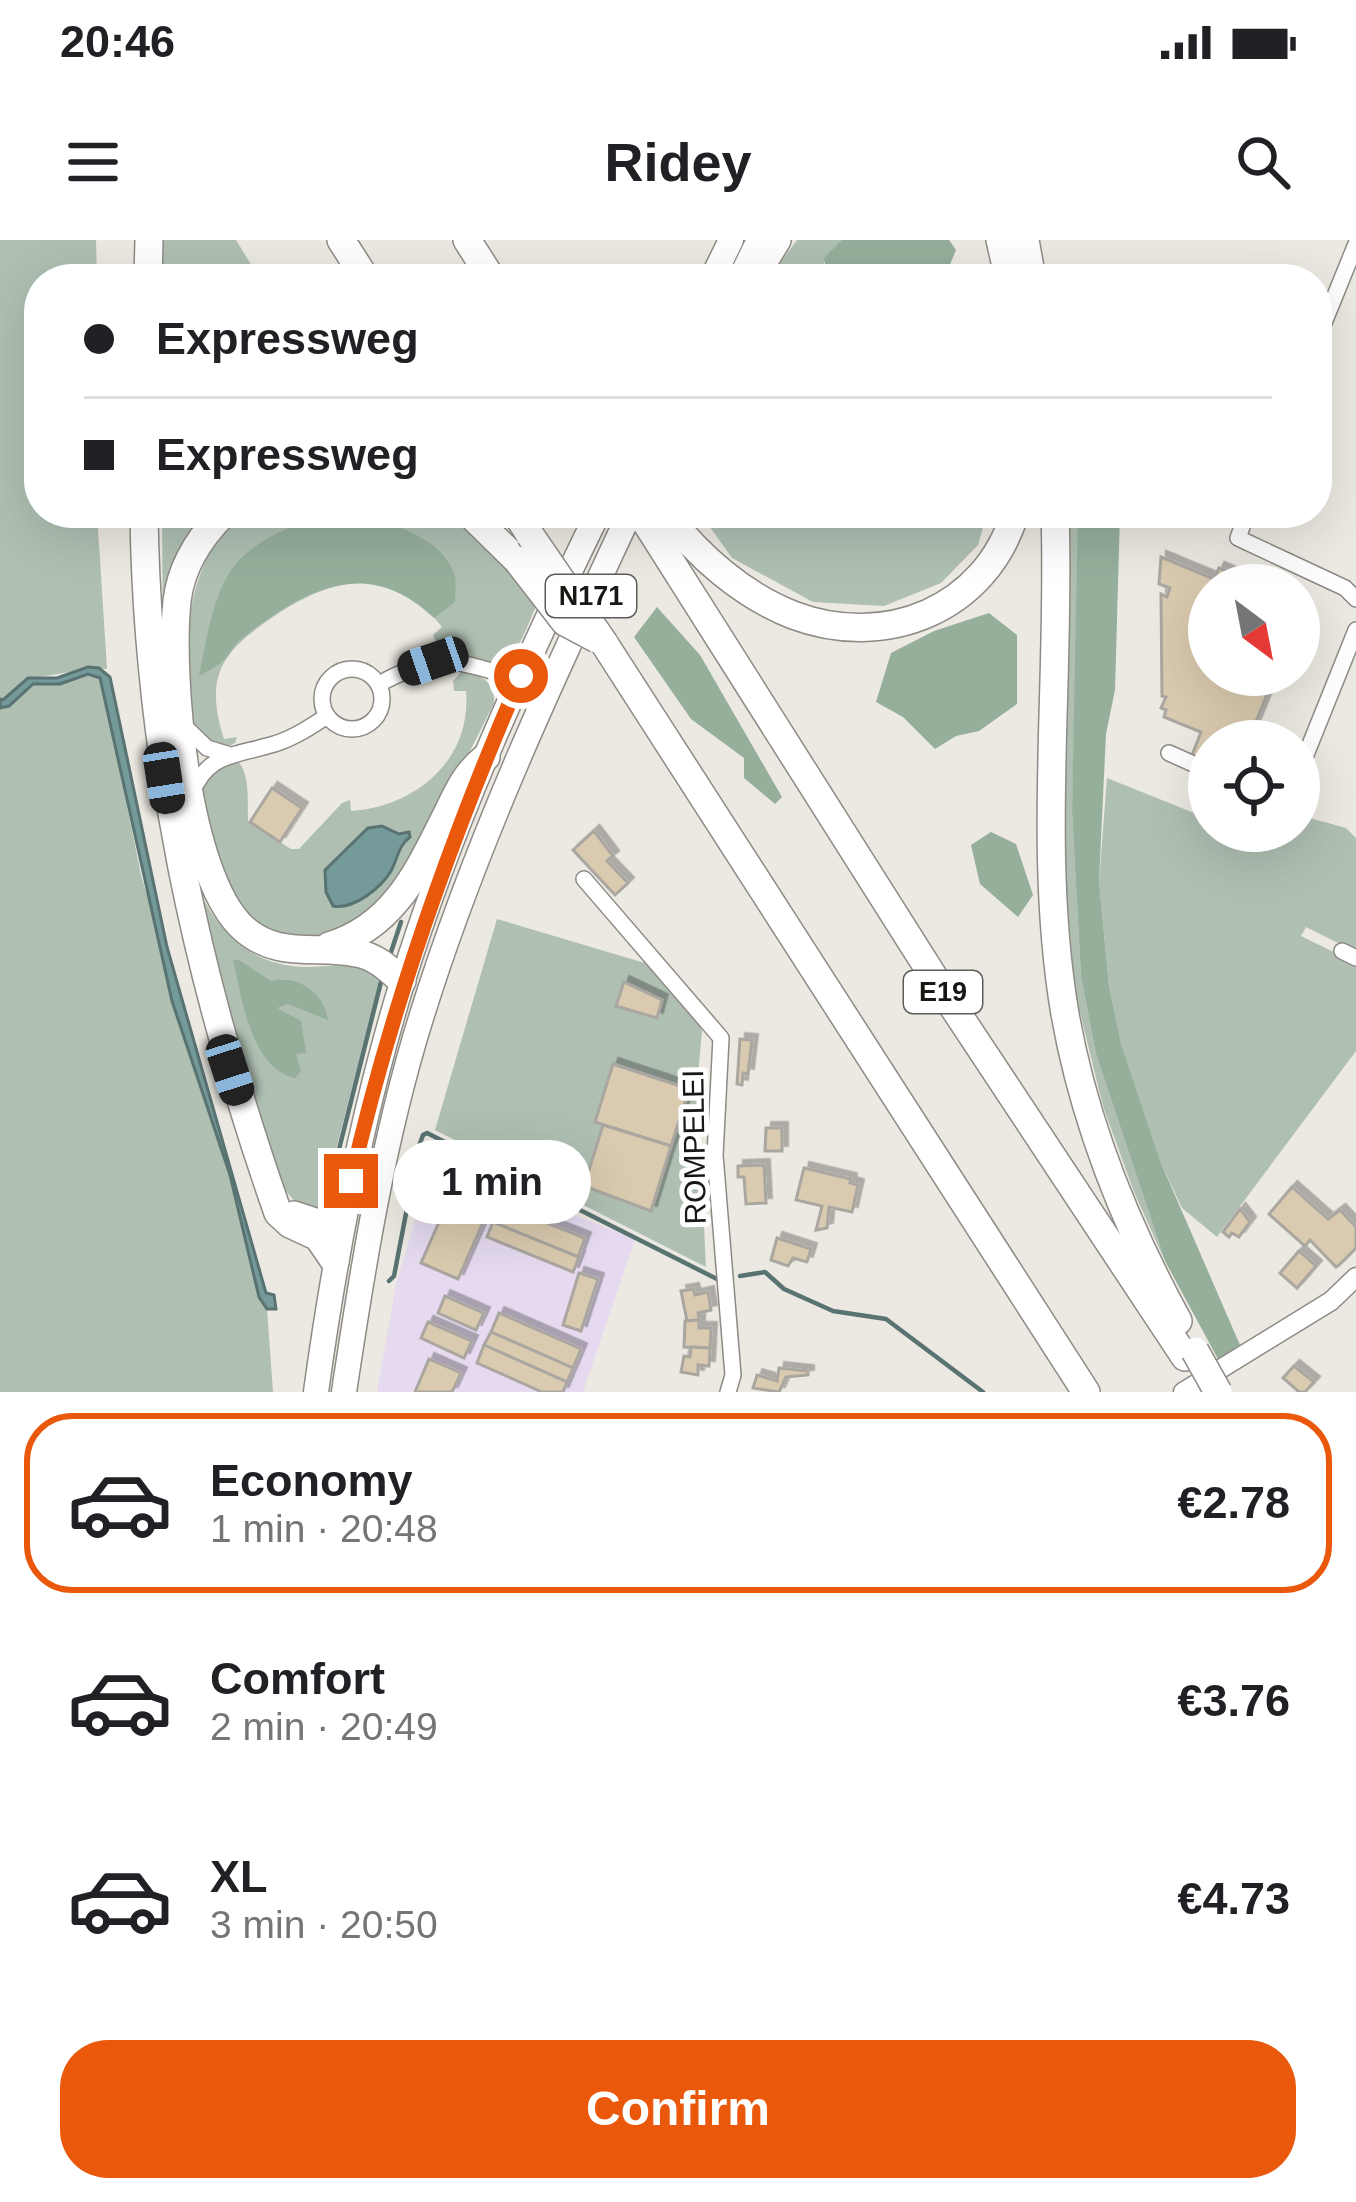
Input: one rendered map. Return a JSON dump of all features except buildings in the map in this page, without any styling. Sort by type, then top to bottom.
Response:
[{"type":"highway","points":[[145,528],[155,705],[178,864],[217,1026],[282,1219],[318,1237],[335,1262]]},
{"type":"highway","points":[[212,528],[191,555],[178,599],[181,723],[202,858],[234,919],[267,943],[288,950],[371,957],[402,981],[422,1016]]},
{"type":"highway","name":"N171","points":[[316,1392],[341,1222],[402,981],[486,757],[591,528]]},
{"type":"highway","name":"N171","points":[[344,1392],[371,1220],[422,1016],[463,898],[552,678],[623,528]]},
{"type":"highway","points":[[669,532],[757,597],[791,614],[855,628],[906,623],[958,598],[998,554],[1009,528]]},
{"type":"highway","points":[[1055,528],[1053,868],[1065,1012],[1098,1145],[1190,1354],[1218,1392]]},
{"type":"highway","name":"E19","points":[[669,532],[942,990],[1190,1354],[1206,1392]]},
{"type":"highway","points":[[521,536],[611,654],[1085,1392]]},
{"type":"highway","points":[[521,676],[552,678]]},
{"type":"highway","points":[[314,951],[360,934],[393,906],[414,877],[468,773],[486,757]]},
{"type":"highway","points":[[273,1197],[303,1219],[371,1220]]},
{"type":"street","points":[[1332,303],[1356,244]]},
{"type":"street","points":[[1242,528],[1238,538],[1345,589],[1356,599]]},
{"type":"street","points":[[1320,720],[1356,630]]},
{"type":"street","points":[[379,684],[433,661],[521,676]]},
{"type":"street","points":[[363,671],[379,684],[382,701],[368,724],[348,728],[327,716],[324,690],[336,674],[363,671]]},
{"type":"street","points":[[191,796],[204,770],[227,754],[268,746],[327,716]]},
{"type":"street","points":[[181,723],[206,748],[227,754]]},
{"type":"street","points":[[1168,754],[1188,762]]},
{"type":"street","name":"ROMPELEI","points":[[584,879],[721,1038],[715,1156],[733,1376],[728,1392]]},
{"type":"street","points":[[1183,1392],[1331,1301],[1356,1277]]},
{"type":"shaded area","points":[[433,1159],[635,1239],[583,1392],[377,1392],[396,1284]]},
{"type":"green space","points":[[0,240],[96,240],[97,264],[24,264],[24,528],[98,528],[107,669],[33,677],[0,699]]},
{"type":"green space","points":[[161,240],[236,240],[251,264],[162,264]]},
{"type":"green space","points":[[797,240],[842,240],[824,264],[779,264]]},
{"type":"green space","points":[[842,240],[949,240],[956,250],[950,264],[825,264],[824,258]]},
{"type":"green space","points":[[162,528],[202,528],[163,642]]},
{"type":"green space","points":[[227,528],[464,528],[536,606],[513,653],[495,662],[482,662],[442,655],[433,635],[442,627],[404,593],[384,586],[342,585],[298,602],[243,640],[223,665],[216,697],[218,716],[224,739],[237,737],[226,748],[204,737],[189,717],[187,662],[198,582]]},
{"type":"green space","points":[[290,528],[400,528],[434,546],[446,559],[454,573],[455,602],[434,618],[384,587],[336,586],[265,621],[238,641],[223,661],[199,676],[221,588],[247,553]]},
{"type":"green space","points":[[711,528],[983,528],[978,545],[941,583],[884,606],[813,602],[732,558]]},
{"type":"green space","points":[[1066,528],[1079,528],[1072,811],[1081,977],[1096,1054],[1165,1261],[1103,1106],[1074,988],[1063,842]]},
{"type":"green space","points":[[1078,528],[1120,528],[1115,690],[1106,734],[1099,881],[1109,986],[1121,1043],[1161,1163],[1240,1345],[1218,1359],[1165,1261],[1096,1054],[1081,977],[1072,811]]},
{"type":"green space","points":[[657,607],[700,655],[782,797],[775,804],[744,778],[744,758],[691,719],[634,637]]},
{"type":"green space","points":[[989,613],[1017,635],[1017,704],[979,731],[956,736],[935,749],[903,717],[876,702],[891,653],[934,631]]},
{"type":"green space","points":[[463,670],[489,684],[494,703],[402,887],[333,941],[266,934],[232,904],[200,796],[210,773],[237,760],[246,781],[248,821],[291,849],[299,849],[342,803],[350,800],[351,811],[375,808],[435,775],[460,738],[466,691],[454,691],[453,681]]},
{"type":"green space","points":[[88,674],[102,683],[141,875],[230,1175],[259,1297],[267,1309],[273,1392],[0,1392],[0,708],[9,706],[33,684],[54,685]]},
{"type":"green space","points":[[1107,778],[1188,811],[1188,852],[1320,852],[1320,821],[1346,828],[1356,838],[1356,952],[1306,927],[1301,936],[1356,963],[1356,1051],[1217,1237],[1182,1208],[1161,1163],[1121,1043],[1109,986],[1099,881]]},
{"type":"green space","points":[[991,832],[1016,844],[1033,895],[1018,917],[980,884],[971,845]]},
{"type":"green space","points":[[198,887],[227,933],[254,954],[288,965],[354,967],[380,980],[320,1211],[297,1204],[283,1188],[224,1003]]},
{"type":"green space","points":[[497,919],[648,964],[699,1019],[697,1087],[706,1267],[435,1130]]},
{"type":"green space","points":[[233,960],[271,981],[291,981],[308,988],[326,1010],[328,1020],[288,1004],[277,1008],[301,1021],[306,1053],[296,1054],[301,1071],[295,1078],[280,1072],[258,1047]]},
{"type":"water","points":[[99,668],[110,677],[167,947],[266,1293],[274,1295],[276,1309],[267,1309],[259,1297],[230,1175],[172,1001],[100,678],[88,674],[60,684],[33,684],[9,706],[0,708],[0,699],[28,678],[57,678]]},
{"type":"water","points":[[382,826],[399,834],[409,832],[410,837],[391,871],[366,896],[349,905],[333,906],[326,892],[325,870],[368,828]]},
{"type":"waterway","points":[[391,952],[401,922]]},
{"type":"waterway","points":[[324,1209],[381,982]]},
{"type":"waterway","points":[[389,1281],[394,1276],[419,1146],[427,1133],[717,1279]]},
{"type":"waterway","points":[[740,1276],[765,1272],[784,1289],[833,1311],[886,1319],[983,1392]]},
{"type":"route","points":[[351,1181],[402,981],[438,878],[521,676]]}]
